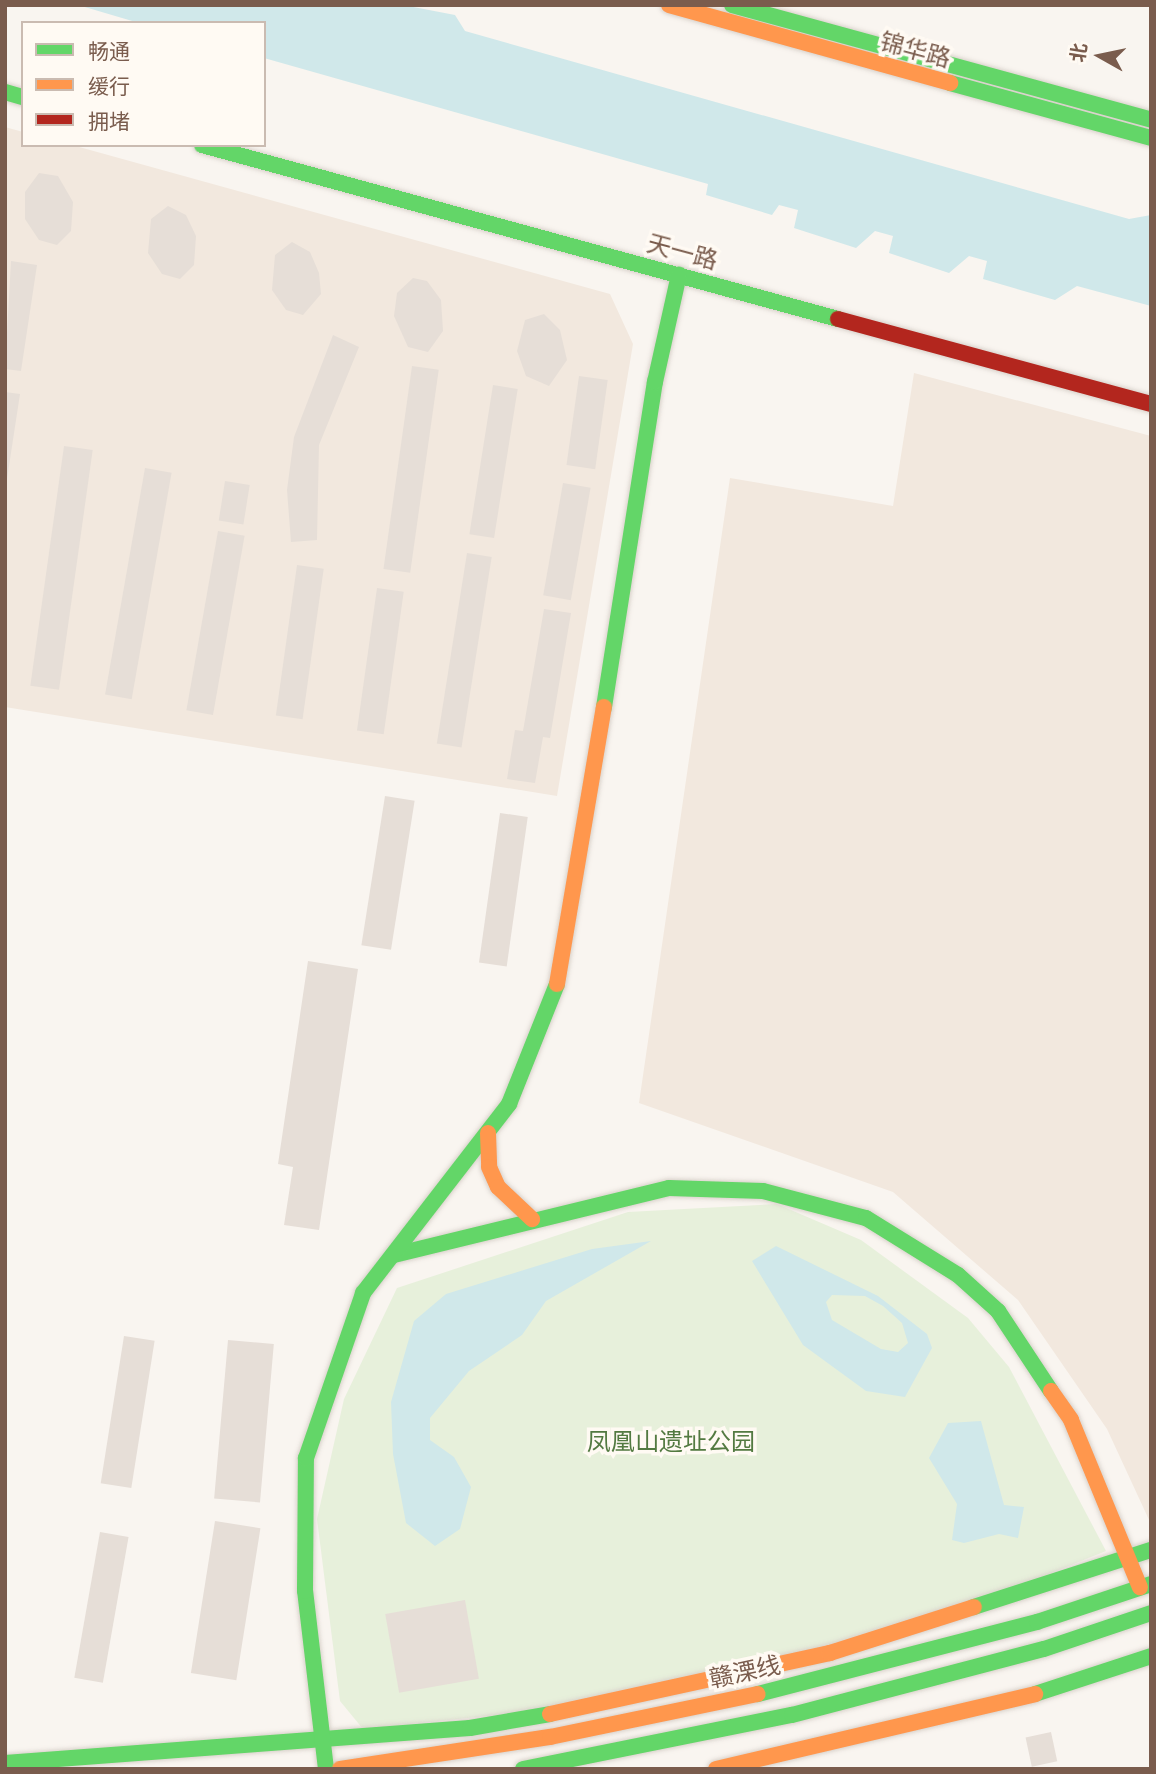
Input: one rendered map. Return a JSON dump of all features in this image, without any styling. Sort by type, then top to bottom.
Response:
[{"type":"street","name":"锦华路","points":[[669,5],[740,28],[1151,138]]},
{"type":"street","name":"锦华路","points":[[741,7],[1151,120]]},
{"type":"street","points":[[740,28],[741,7]]},
{"type":"street","name":"天一路","points":[[209,147],[1151,404]]},
{"type":"street","points":[[326,1769],[305,1591],[306,1458],[363,1293],[488,1133],[542,1034],[564,966],[655,382],[679,275]]},
{"type":"street","points":[[488,1133],[489,1167],[498,1187],[532,1219]]},
{"type":"street","points":[[394,1255],[532,1219],[657,1191],[717,1185],[811,1201],[866,1218],[912,1242],[998,1311],[1037,1364],[1071,1420],[1129,1558],[1145,1585]]},
{"type":"street","points":[[5,1763],[470,1728],[628,1700],[830,1653],[1151,1550]]},
{"type":"street","name":"赣溧线","points":[[340,1769],[550,1737],[786,1688],[1037,1622],[1145,1585]]},
{"type":"street","name":"赣溧线","points":[[523,1769],[844,1702],[1044,1649],[1151,1613]]},
{"type":"street","points":[[716,1769],[1025,1697],[1151,1656]]},
{"type":"shaded area","points":[[5,127],[21,131],[21,147],[79,147],[610,294],[633,344],[557,796],[5,707]]},
{"type":"shaded area","points":[[914,373],[1151,436],[1150,1522],[1107,1429],[1018,1300],[893,1192],[639,1103],[730,478],[893,506]]},
{"type":"green space","name":"凤凰山遗址公园","points":[[777,1204],[861,1240],[968,1318],[1009,1367],[1106,1551],[913,1628],[533,1711],[363,1729],[340,1701],[317,1519],[344,1399],[397,1288],[628,1212]]},
{"type":"water","points":[[78,5],[403,5],[455,15],[465,31],[1129,219],[1151,215],[1151,306],[1077,286],[1055,300],[983,279],[987,261],[969,256],[949,273],[889,253],[893,236],[875,231],[856,248],[794,228],[798,210],[779,205],[772,215],[706,195],[708,184],[266,59],[266,21],[132,21]]},
{"type":"water","points":[[651,1241],[546,1301],[522,1335],[469,1371],[430,1418],[430,1440],[454,1457],[471,1487],[460,1529],[435,1546],[406,1523],[393,1454],[391,1402],[414,1321],[446,1294],[592,1249]]},
{"type":"water","points":[[776,1246],[878,1296],[927,1334],[932,1348],[905,1397],[866,1391],[803,1345],[752,1261]],"holes":[[[832,1295],[865,1296],[883,1306],[902,1323],[908,1343],[898,1352],[881,1349],[832,1320],[826,1302]]]},
{"type":"water","points":[[981,1421],[1004,1505],[1024,1507],[1018,1538],[999,1534],[964,1543],[952,1540],[957,1504],[929,1458],[948,1423]]},
{"type":"building","points":[[39,173],[58,176],[73,202],[71,231],[57,245],[39,240],[25,219],[25,192]]},
{"type":"building","points":[[168,206],[186,215],[196,236],[194,265],[180,279],[162,274],[148,253],[151,219]]},
{"type":"building","points":[[292,242],[310,252],[319,273],[321,294],[303,315],[286,310],[272,290],[275,255]]},
{"type":"building","points":[[11,261],[37,265],[21,371],[5,369]]},
{"type":"building","points":[[413,278],[427,281],[441,300],[443,331],[428,352],[408,347],[394,316],[397,293]]},
{"type":"building","points":[[544,314],[560,330],[567,360],[549,386],[526,376],[517,351],[525,320]]},
{"type":"building","points":[[333,335],[359,347],[319,445],[317,540],[291,542],[287,490],[294,437]]},
{"type":"building","points":[[412,366],[439,370],[410,573],[383,569]]},
{"type":"building","points":[[579,376],[608,380],[595,469],[566,465]]},
{"type":"building","points":[[493,385],[518,389],[494,538],[469,534]]},
{"type":"building","points":[[5,392],[20,394],[7,479],[5,479]]},
{"type":"building","points":[[64,446],[93,450],[59,690],[30,686]]},
{"type":"building","points":[[145,468],[172,473],[132,699],[105,695]]},
{"type":"building","points":[[225,481],[250,485],[243,524],[219,521]]},
{"type":"building","points":[[563,483],[591,488],[571,600],[543,595]]},
{"type":"building","points":[[218,531],[245,536],[213,715],[186,710]]},
{"type":"building","points":[[467,553],[492,557],[462,748],[437,744]]},
{"type":"building","points":[[297,565],[324,569],[303,719],[276,716]]},
{"type":"building","points":[[377,588],[404,592],[384,734],[357,731]]},
{"type":"building","points":[[544,609],[571,613],[550,738],[543,737],[535,783],[507,779],[515,730],[523,731]]},
{"type":"building","points":[[385,796],[415,801],[391,950],[361,945]]},
{"type":"building","points":[[500,813],[528,817],[507,966],[479,963]]},
{"type":"building","points":[[308,961],[358,969],[319,1230],[284,1225],[293,1167],[278,1164]]},
{"type":"building","points":[[124,1336],[155,1341],[131,1488],[101,1483]]},
{"type":"building","points":[[228,1340],[274,1344],[260,1502],[214,1498]]},
{"type":"building","points":[[215,1521],[260,1528],[236,1680],[191,1673]]},
{"type":"building","points":[[100,1532],[129,1537],[103,1683],[74,1678]]},
{"type":"building","points":[[465,1600],[479,1679],[399,1693],[385,1614]]},
{"type":"building","points":[[1051,1732],[1057,1761],[1032,1767],[1026,1737]]},
{"type":"traffic: fast","points":[[732,5],[1151,120]]},
{"type":"traffic: fast","points":[[950,83],[1151,138]]},
{"type":"traffic: fast","points":[[5,92],[21,96]]},
{"type":"traffic: fast","points":[[209,147],[838,319]]},
{"type":"traffic: fast","points":[[604,707],[655,382],[679,275]]},
{"type":"traffic: fast","points":[[326,1769],[305,1591],[306,1458],[363,1293],[509,1104],[557,984]]},
{"type":"traffic: fast","points":[[394,1255],[669,1188],[763,1191],[866,1218],[958,1275],[998,1311],[1051,1391]]},
{"type":"traffic: fast","points":[[974,1607],[1151,1550]]},
{"type":"traffic: fast","points":[[758,1694],[1037,1622],[1151,1584]]},
{"type":"traffic: fast","points":[[523,1769],[792,1715],[1044,1649],[1151,1613]]},
{"type":"traffic: fast","points":[[1035,1694],[1151,1656]]},
{"type":"traffic: fast","points":[[5,1763],[470,1728],[550,1714]]},
{"type":"traffic: slow","points":[[669,5],[950,83]]},
{"type":"traffic: slow","points":[[557,984],[604,707]]},
{"type":"traffic: slow","points":[[488,1133],[489,1167],[498,1187],[532,1219]]},
{"type":"traffic: slow","points":[[1051,1391],[1071,1420],[1140,1587]]},
{"type":"traffic: slow","points":[[550,1714],[830,1653],[974,1607]]},
{"type":"traffic: slow","points":[[340,1769],[550,1737],[758,1694]]},
{"type":"traffic: slow","points":[[716,1769],[1035,1694]]},
{"type":"traffic: jam","points":[[838,319],[1151,404]]}]
